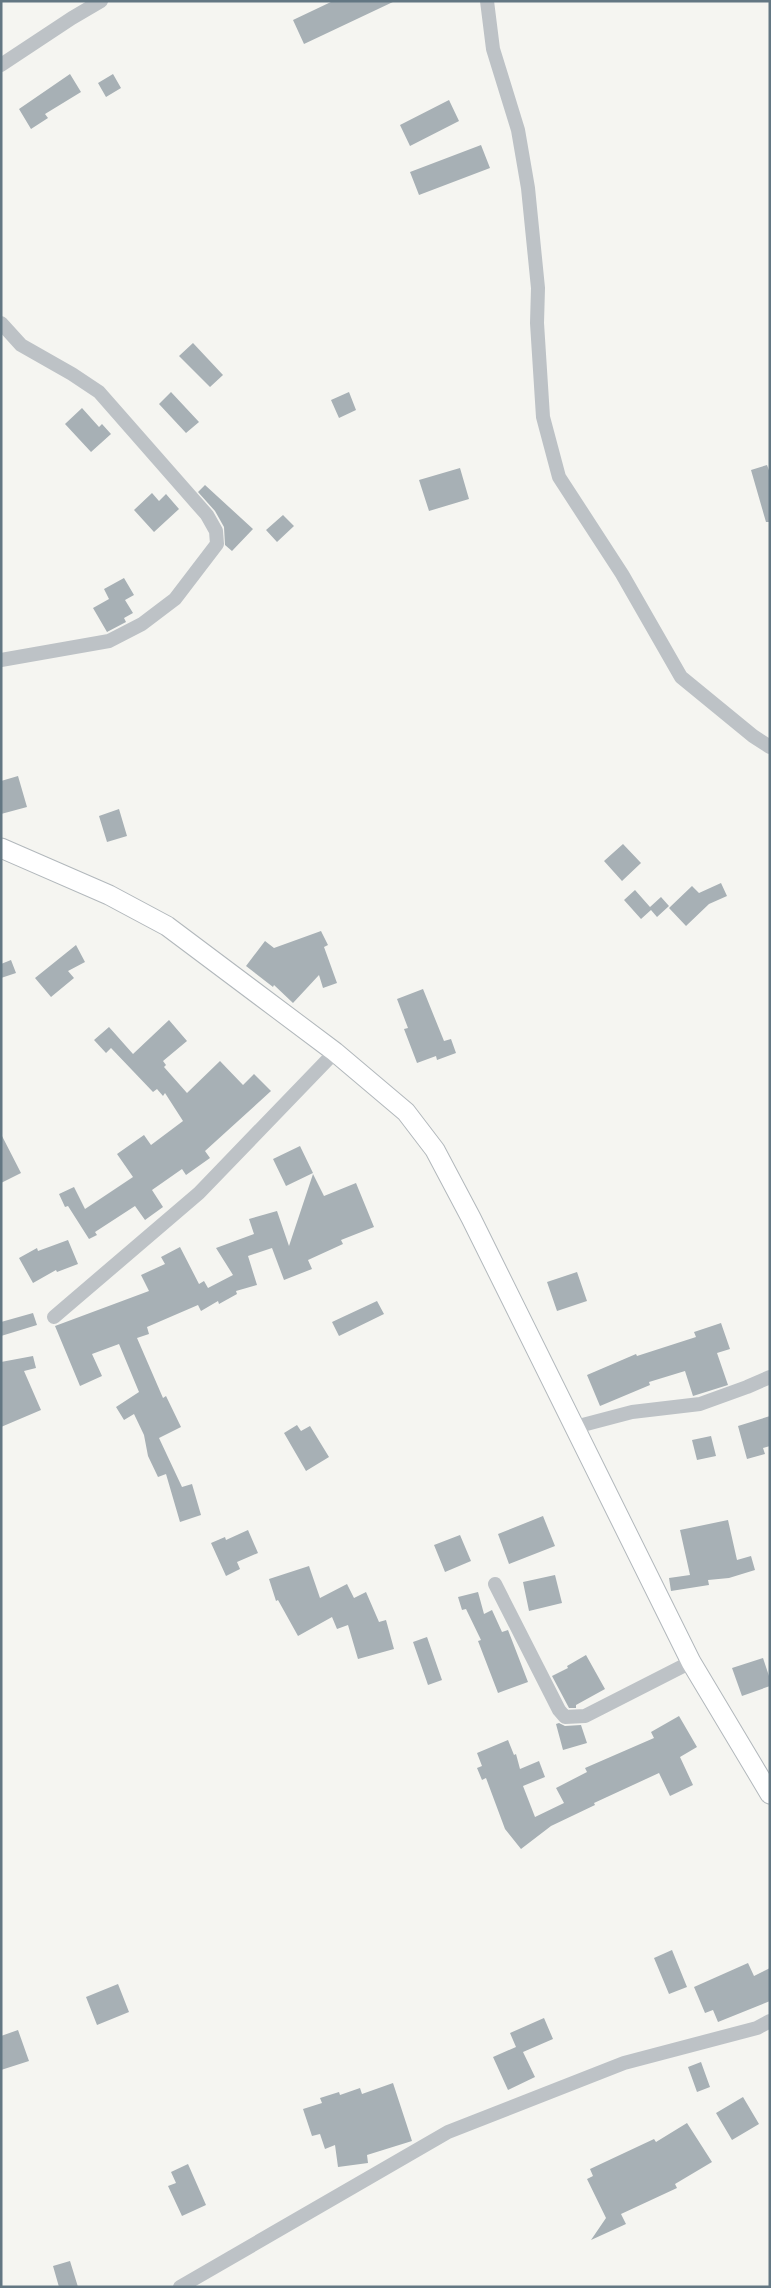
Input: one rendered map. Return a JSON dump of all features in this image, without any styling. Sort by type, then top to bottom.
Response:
[{"type":"main road","points":[[1,848],[109,895],[168,926],[335,1052],[406,1112],[435,1150],[471,1218],[691,1662],[770,1794]]},
{"type":"street","points":[[1,66],[72,18],[101,1]]},
{"type":"street","points":[[487,1],[493,49],[512,107],[528,188],[538,288],[537,323],[543,417],[559,477],[622,574],[681,677],[753,736],[770,747]]},
{"type":"street","points":[[1,322],[20,345],[72,374],[98,392],[207,515],[216,531],[217,544],[175,599],[142,624],[108,641],[1,660]]},
{"type":"street","points":[[54,1318],[199,1193],[335,1052]]},
{"type":"street","points":[[575,1427],[632,1412],[700,1404],[747,1388],[770,1377]]},
{"type":"street","points":[[496,1584],[559,1710],[565,1717],[585,1716],[691,1662]]},
{"type":"street","points":[[180,2287],[448,2132],[624,2063],[757,2028],[770,2021]]},
{"type":"building","points":[[333,1],[395,1],[304,44],[293,20]]},
{"type":"building","points":[[70,74],[81,92],[45,114],[48,118],[31,129],[19,109]]},
{"type":"building","points":[[113,74],[121,88],[106,97],[98,83]]},
{"type":"building","points":[[449,100],[459,121],[410,146],[400,125]]},
{"type":"building","points":[[481,145],[490,168],[419,195],[410,172]]},
{"type":"building","points":[[193,343],[223,375],[210,387],[179,356]]},
{"type":"building","points":[[171,392],[199,422],[186,433],[159,404]]},
{"type":"building","points":[[349,392],[356,410],[339,418],[331,400]]},
{"type":"building","points":[[82,408],[99,427],[102,424],[111,434],[91,452],[65,424]]},
{"type":"building","points":[[767,465],[770,473],[770,522],[766,522],[751,470]]},
{"type":"building","points":[[460,468],[469,499],[429,511],[419,480]]},
{"type":"building","points":[[205,485],[253,529],[232,551],[225,545],[224,527],[215,511],[198,492]]},
{"type":"building","points":[[152,493],[159,501],[166,494],[179,509],[154,532],[134,510]]},
{"type":"building","points":[[283,515],[294,526],[277,542],[266,530]]},
{"type":"building","points":[[124,578],[134,595],[125,600],[133,613],[124,618],[126,622],[107,632],[93,608],[109,599],[104,589]]},
{"type":"building","points":[[18,776],[27,807],[1,814],[1,781]]},
{"type":"building","points":[[119,809],[127,836],[107,842],[99,816]]},
{"type":"building","points":[[623,844],[641,863],[622,881],[604,861]]},
{"type":"building","points":[[721,883],[727,896],[709,904],[686,926],[669,908],[692,886],[699,893]]},
{"type":"building","points":[[635,890],[650,907],[661,897],[669,906],[657,917],[651,910],[641,919],[624,900]]},
{"type":"building","points":[[321,931],[328,945],[324,947],[337,983],[323,988],[319,975],[293,1003],[274,985],[273,987],[246,966],[265,941],[274,948]]},
{"type":"building","points":[[76,945],[85,962],[68,971],[74,978],[51,997],[35,978]]},
{"type":"building","points":[[11,960],[16,973],[1,978],[1,964]]},
{"type":"building","points":[[423,989],[444,1041],[451,1039],[456,1053],[437,1060],[436,1056],[417,1063],[404,1029],[408,1028],[397,999]]},
{"type":"building","points":[[169,1020],[187,1041],[163,1061],[166,1065],[164,1067],[187,1093],[220,1061],[243,1085],[254,1074],[271,1091],[205,1151],[210,1158],[186,1175],[182,1169],[152,1190],[163,1207],[145,1220],[135,1206],[95,1232],[97,1235],[89,1239],[68,1206],[65,1207],[59,1194],[74,1187],[85,1209],[133,1177],[117,1154],[144,1135],[151,1145],[183,1121],[165,1093],[163,1096],[157,1089],[153,1092],[111,1048],[106,1053],[94,1040],[109,1027],[133,1054]]},
{"type":"building","points":[[1,1134],[21,1173],[1,1183]]},
{"type":"building","points":[[300,1146],[313,1173],[286,1186],[273,1159]]},
{"type":"building","points":[[313,1174],[324,1196],[356,1183],[374,1227],[341,1240],[343,1244],[308,1260],[312,1269],[284,1280],[272,1248],[248,1256],[257,1285],[236,1291],[237,1294],[219,1304],[218,1301],[201,1311],[198,1305],[147,1327],[149,1334],[137,1338],[163,1398],[166,1396],[181,1427],[159,1438],[182,1487],[192,1484],[201,1515],[180,1522],[166,1474],[158,1477],[148,1456],[144,1435],[134,1414],[124,1420],[116,1407],[139,1392],[119,1344],[92,1354],[102,1376],[80,1386],[55,1326],[149,1291],[141,1275],[165,1264],[161,1257],[180,1247],[199,1284],[204,1281],[208,1288],[233,1275],[216,1248],[254,1234],[249,1219],[277,1211],[289,1246]]},
{"type":"building","points":[[68,1240],[78,1264],[57,1272],[56,1270],[33,1283],[19,1258],[37,1248],[38,1251]]},
{"type":"building","points":[[577,1272],[587,1301],[557,1311],[547,1282]]},
{"type":"building","points":[[377,1301],[384,1314],[339,1336],[332,1322]]},
{"type":"building","points":[[33,1313],[37,1325],[1,1336],[1,1322]]},
{"type":"building","points":[[721,1323],[730,1349],[717,1353],[728,1385],[693,1396],[685,1371],[649,1382],[650,1385],[600,1406],[587,1375],[636,1354],[637,1356],[696,1337],[694,1332]]},
{"type":"building","points":[[33,1356],[36,1368],[24,1371],[41,1410],[1,1427],[1,1362]]},
{"type":"building","points":[[770,1416],[770,1446],[763,1448],[765,1454],[747,1459],[738,1426]]},
{"type":"building","points":[[297,1425],[301,1431],[310,1426],[329,1457],[306,1471],[284,1433]]},
{"type":"building","points":[[711,1436],[716,1456],[697,1460],[692,1440]]},
{"type":"building","points":[[543,1516],[555,1546],[509,1564],[498,1534]]},
{"type":"building","points":[[728,1520],[737,1560],[751,1556],[755,1570],[729,1578],[708,1580],[709,1585],[671,1591],[669,1578],[690,1575],[680,1530]]},
{"type":"building","points":[[248,1530],[258,1553],[237,1562],[240,1569],[226,1576],[211,1543],[225,1537],[226,1540]]},
{"type":"building","points":[[460,1535],[471,1561],[445,1572],[434,1545]]},
{"type":"building","points":[[309,1566],[320,1598],[347,1584],[354,1598],[366,1592],[379,1622],[386,1620],[394,1649],[358,1659],[348,1625],[337,1629],[332,1617],[298,1636],[278,1600],[276,1601],[269,1579]]},
{"type":"building","points":[[555,1575],[562,1603],[529,1611],[523,1582]]},
{"type":"building","points":[[478,1592],[484,1614],[492,1610],[502,1632],[508,1630],[528,1682],[498,1693],[478,1641],[481,1640],[466,1609],[462,1610],[458,1597]]},
{"type":"building","points":[[427,1637],[442,1680],[428,1685],[413,1642]]},
{"type":"building","points":[[586,1655],[605,1689],[576,1705],[576,1708],[569,1708],[552,1676],[568,1668],[567,1666]]},
{"type":"building","points":[[763,1658],[770,1679],[770,1686],[742,1696],[732,1668]]},
{"type":"building","points":[[679,1716],[697,1747],[680,1757],[693,1785],[670,1796],[659,1773],[594,1803],[595,1805],[551,1826],[521,1849],[505,1829],[486,1778],[482,1780],[477,1768],[482,1766],[477,1753],[508,1740],[514,1755],[516,1754],[520,1769],[539,1761],[545,1777],[523,1786],[535,1817],[564,1803],[556,1788],[587,1772],[585,1768],[654,1738],[651,1732]]},
{"type":"building","points":[[559,1723],[565,1726],[581,1725],[587,1743],[563,1750],[556,1724]]},
{"type":"building","points":[[672,1950],[687,1987],[669,1994],[654,1958]]},
{"type":"building","points":[[748,1963],[754,1976],[770,1968],[770,2001],[718,2022],[713,2010],[705,2013],[694,1987]]},
{"type":"building","points":[[118,1984],[129,2012],[97,2025],[86,1997]]},
{"type":"building","points":[[544,2018],[553,2039],[523,2052],[535,2077],[508,2090],[493,2057],[516,2047],[510,2033]]},
{"type":"building","points":[[18,2030],[29,2061],[1,2070],[1,2036]]},
{"type":"building","points":[[701,2062],[710,2087],[697,2092],[688,2067]]},
{"type":"building","points":[[393,2083],[412,2141],[367,2155],[368,2163],[338,2167],[335,2145],[325,2149],[320,2134],[312,2136],[303,2109],[322,2103],[320,2098],[339,2092],[340,2095],[360,2088],[362,2094]]},
{"type":"building","points":[[743,2097],[759,2124],[732,2140],[716,2113]]},
{"type":"building","points":[[687,2123],[712,2162],[675,2184],[677,2188],[621,2214],[626,2224],[591,2240],[606,2218],[587,2179],[593,2176],[590,2169],[654,2139],[656,2142]]},
{"type":"building","points":[[188,2164],[206,2205],[182,2216],[168,2186],[176,2183],[171,2172]]},
{"type":"building","points":[[70,2261],[78,2287],[59,2287],[53,2266]]}]
